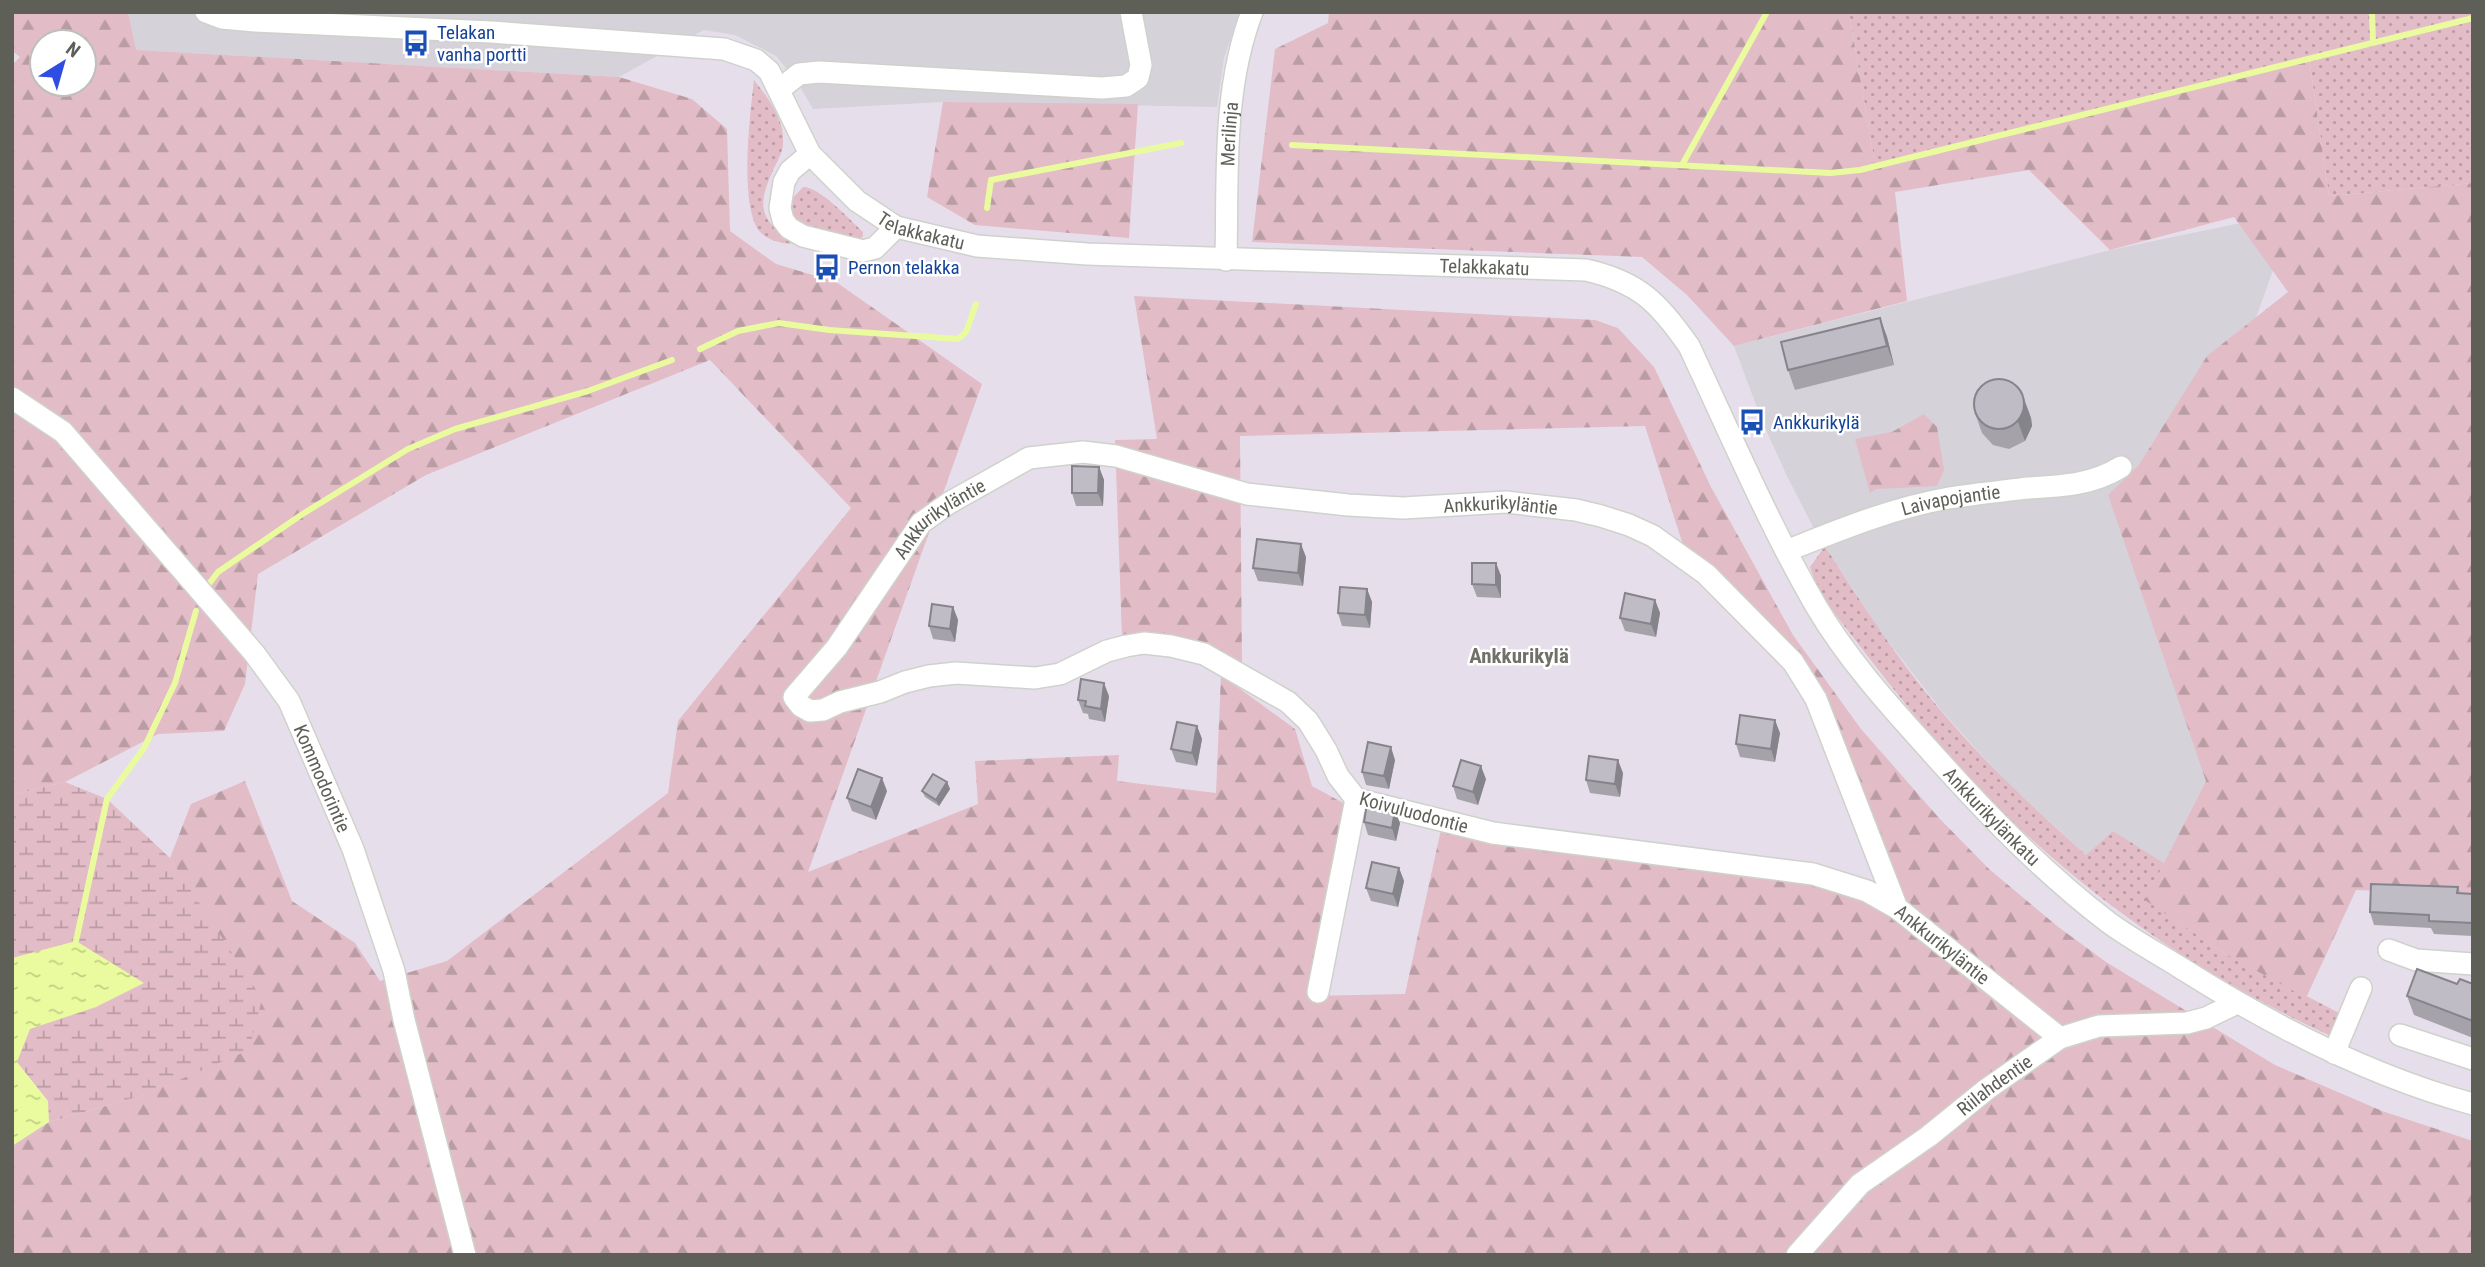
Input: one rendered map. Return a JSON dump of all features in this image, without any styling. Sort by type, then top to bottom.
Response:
[{"type":"street","name":"Telakkakatu","points":[[206,12],[222,18],[255,21],[488,22],[724,49],[756,60],[769,71],[810,154],[857,201],[896,227],[977,246],[1087,254],[1586,271],[1611,276],[1639,290],[1668,316],[1689,346]]},
{"type":"street","points":[[780,89],[799,74],[819,72],[1102,88],[1126,86],[1139,78],[1141,65],[1130,12]]},
{"type":"street","name":"Merilinja","points":[[1226,260],[1230,100],[1236,64],[1252,12]]},
{"type":"street","points":[[810,154],[790,171],[784,182],[780,208],[783,220],[789,228],[803,236],[863,251],[875,248],[896,227]]},
{"type":"street","name":"Ankkurikylänkatu","points":[[1689,346],[1786,551],[1817,608],[1852,659],[1958,782],[2029,855],[2109,923],[2236,1003],[2334,1053],[2473,1104]]},
{"type":"street","name":"Kommodorintie","points":[[12,398],[63,432],[254,653],[289,701],[353,849],[394,971],[404,1020],[465,1255]]},
{"type":"street","name":"Ankkurikyläntie","points":[[794,697],[837,647],[920,523],[949,503],[1029,458],[1083,452],[1116,456],[1247,494],[1348,505],[1403,508],[1506,502],[1576,510],[1629,525],[1673,549],[1706,573],[1793,662],[1816,699],[1897,908],[2060,1038]]},
{"type":"street","name":"Laivapojantie","points":[[1786,551],[1854,524],[1932,501],[2002,491],[2085,484],[2107,476],[2121,467]]},
{"type":"street","name":"Koivuluodontie","points":[[794,697],[800,706],[810,711],[823,710],[905,681],[929,676],[956,673],[1035,678],[1060,674],[1107,650],[1144,643],[1171,646],[1204,654],[1288,702],[1308,721],[1338,776],[1356,799],[1493,833],[1813,874],[1867,891],[1897,908]]},
{"type":"street","points":[[1318,992],[1356,799]]},
{"type":"street","points":[[2389,950],[2416,960],[2473,964]]},
{"type":"street","points":[[2334,1053],[2361,988]]},
{"type":"street","name":"Riilahdentie","points":[[1797,1255],[1860,1184],[2060,1038],[2099,1026],[2187,1023],[2206,1018],[2236,1003]]},
{"type":"street","points":[[2400,1035],[2473,1059]]},
{"type":"shaded area","points":[[128,12],[1240,12],[1224,58],[1217,107],[943,102],[813,109],[797,82],[776,56],[735,35],[704,30],[619,77],[135,50]]},
{"type":"shaded area","points":[[2294,212],[2170,557],[2206,781],[2164,863],[2113,831],[2086,855],[2011,786],[1976,749],[1942,711],[1880,631],[1813,527],[1762,421],[1734,346],[2110,250]]},
{"type":"green space","points":[[12,12],[128,12],[136,50],[619,77],[692,99],[727,129],[730,231],[776,264],[836,282],[982,384],[808,872],[978,804],[975,761],[1119,755],[1117,781],[1216,793],[1221,675],[1295,729],[1312,786],[1345,804],[1307,996],[1405,994],[1442,825],[1826,885],[1884,911],[1894,888],[1805,673],[1684,548],[1645,426],[1240,436],[1242,666],[1122,637],[1115,440],[1157,439],[1134,296],[1595,320],[1618,328],[1654,367],[1711,487],[1793,635],[1861,729],[1939,818],[1989,869],[2057,926],[2106,962],[2275,1065],[2382,1111],[2473,1141],[2473,1255],[12,1255],[12,1146],[49,1122],[144,1095],[210,922],[170,858],[191,804],[245,781],[292,901],[355,943],[380,981],[447,961],[668,793],[678,721],[851,508],[710,360],[426,475],[258,574],[245,684],[224,731],[158,734],[65,782],[12,795],[12,65],[20,57],[12,51]]},
{"type":"green space","points":[[1329,12],[1849,12],[1875,165],[2309,58],[2329,196],[2473,183],[2473,895],[2356,890],[2306,998],[2224,953],[2145,900],[2206,781],[2108,495],[2139,465],[2207,356],[2288,292],[2234,217],[2110,250],[2029,170],[1895,192],[1907,301],[1734,346],[1687,295],[1642,257],[1252,242],[1275,49],[1328,23]]},
{"type":"green space","points":[[1849,12],[2473,12],[2473,183],[2329,196],[2309,58],[1875,165]]},
{"type":"green space","points":[[754,80],[774,109],[783,134],[779,159],[765,191],[764,209],[766,217],[791,241],[790,244],[763,235],[752,214],[748,155]]},
{"type":"green space","points":[[943,102],[1138,104],[1129,238],[975,225],[927,197]]},
{"type":"green space","points":[[803,187],[810,188],[826,198],[863,232],[863,236],[860,239],[827,232],[796,219],[791,202]]},
{"type":"green space","points":[[1924,414],[1937,427],[1944,470],[1937,486],[1876,489],[1870,493],[1855,439],[1892,432]]},
{"type":"green space","points":[[1825,546],[1910,672],[1976,750],[2012,786],[2086,855],[2113,831],[2164,863],[2146,900],[2224,953],[2345,1016],[2333,1037],[2231,985],[2182,955],[2088,888],[2002,811],[1927,730],[1828,605],[1817,587],[1810,567]]},
{"type":"green space","points":[[65,782],[107,799],[170,858],[262,999],[249,1050],[144,1095],[49,1122],[12,1146],[12,795]]},
{"type":"water","points":[[76,941],[144,983],[96,1007],[30,1029],[17,1062],[48,1101],[49,1122],[12,1146],[12,958]]},
{"type":"building","points":[[1880,318],[1887,346],[1788,370],[1781,342]]},
{"type":"building","points":[[1999,379],[2017,386],[2024,404],[2017,422],[1999,429],[1981,422],[1974,404],[1981,386]]},
{"type":"building","points":[[1072,466],[1099,467],[1098,493],[1072,493]]},
{"type":"building","points":[[1257,539],[1301,544],[1298,573],[1253,568]]},
{"type":"building","points":[[1472,563],[1496,563],[1496,585],[1472,584]]},
{"type":"building","points":[[1340,587],[1367,589],[1365,615],[1338,613]]},
{"type":"building","points":[[1625,593],[1655,600],[1651,624],[1620,618]]},
{"type":"building","points":[[932,604],[953,607],[950,629],[929,626]]},
{"type":"building","points":[[1081,679],[1104,683],[1101,709],[1085,706],[1086,701],[1078,700]]},
{"type":"building","points":[[1740,715],[1775,720],[1771,749],[1736,744]]},
{"type":"building","points":[[1177,722],[1197,726],[1192,753],[1171,749]]},
{"type":"building","points":[[1368,742],[1391,747],[1384,776],[1362,772]]},
{"type":"building","points":[[1589,756],[1618,760],[1615,784],[1586,780]]},
{"type":"building","points":[[1461,760],[1481,766],[1473,792],[1453,786]]},
{"type":"building","points":[[858,769],[882,778],[871,807],[847,798]]},
{"type":"building","points":[[933,774],[947,782],[936,800],[922,791]]},
{"type":"building","points":[[1367,803],[1395,810],[1392,828],[1364,822]]},
{"type":"building","points":[[1372,862],[1399,868],[1393,894],[1366,888]]},
{"type":"building","points":[[2371,884],[2458,887],[2457,893],[2473,894],[2473,923],[2429,921],[2429,915],[2370,912]]},
{"type":"building","points":[[2417,969],[2457,984],[2460,979],[2473,984],[2473,1021],[2407,996]]},
{"type":"waterway","points":[[1682,165],[1767,12]]},
{"type":"waterway","points":[[2372,12],[2373,42]]},
{"type":"waterway","points":[[1292,145],[1830,173],[1860,170],[2473,18]]},
{"type":"waterway","points":[[987,208],[991,180],[1181,143]]},
{"type":"waterway","points":[[700,349],[738,331],[779,323],[829,330],[958,339],[966,332],[976,304]]},
{"type":"waterway","points":[[208,585],[218,572],[301,515],[408,449],[455,429],[588,391],[672,360]]},
{"type":"waterway","points":[[76,941],[107,799],[144,748],[175,683],[196,611]]},
{"type":"place","name":"Telakan vanha portti","points":[[416,43]]},
{"type":"place","name":"Pernon telakka","points":[[827,267]]},
{"type":"place","name":"Ankkurikylä","points":[[1752,422]]},
{"type":"district","name":"Ankkurikylä","points":[[1519,656]]}]
